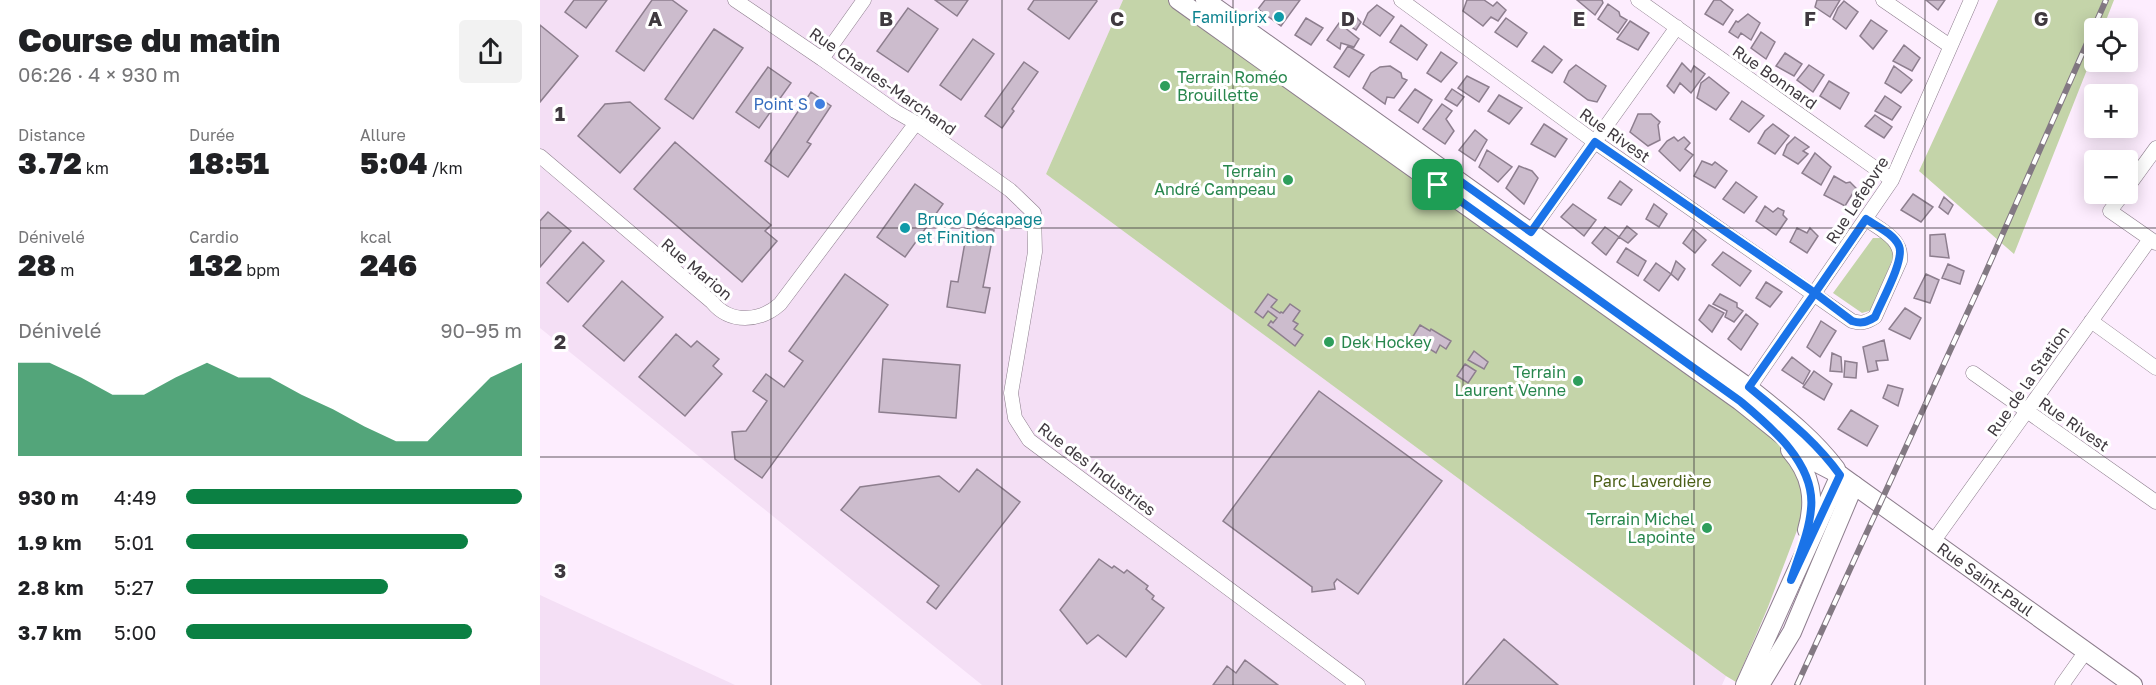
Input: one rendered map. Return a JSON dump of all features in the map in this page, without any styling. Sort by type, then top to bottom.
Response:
[{"type":"street","name":"Rue Charles-Marchand","points":[[735,0],[1010,190]]},
{"type":"street","points":[[822,58],[864,0]]},
{"type":"street","name":"Rue Rivest","points":[[1401,0],[1595,142],[1815,293],[1852,321],[1859,323],[1867,322],[1875,317],[1901,254],[1900,247],[1894,239],[1866,219]]},
{"type":"street","name":"Rue Bonnard","points":[[1638,0],[1892,180]]},
{"type":"street","points":[[1883,0],[1950,46]]},
{"type":"street","name":"Rue Lefebvre","points":[[1745,394],[1892,180],[1971,0]]},
{"type":"street","name":"Rue Saint-Paul","points":[[1193,2],[1745,394],[1808,436],[1847,480]]},
{"type":"street","points":[[1526,238],[1677,27]]},
{"type":"street","name":"Rue Marion","points":[[540,156],[712,302],[717,309],[734,318],[757,318],[770,313],[780,304],[916,123]]},
{"type":"street","points":[[2138,173],[2156,148]]},
{"type":"street","name":"Rue des Industries","points":[[1010,190],[1034,213],[1036,239],[1011,393],[1012,408],[1021,430],[1029,440],[1358,685]]},
{"type":"street","points":[[2115,204],[2110,211],[2153,241]]},
{"type":"street","name":"Rue de la Station","points":[[1933,542],[2091,321],[2153,241]]},
{"type":"street","points":[[2091,321],[2156,368]]},
{"type":"street","name":"Rue Rivest","points":[[1973,372],[2156,502]]},
{"type":"street","name":"Rue Saint-Paul","points":[[1745,394],[1760,418],[1817,463],[1847,480],[2133,685]]},
{"type":"street","points":[[1760,418],[1802,465],[1810,483],[1812,498],[1809,522],[1791,580]]},
{"type":"street","points":[[1745,685],[1791,580],[1847,480]]},
{"type":"street","points":[[1760,685],[1792,632],[1847,480]]},
{"type":"street","points":[[2062,685],[2086,651]]},
{"type":"shaded area","points":[[540,0],[1123,0],[1046,174],[1726,676],[1722,685],[982,685],[540,328]]},
{"type":"shaded area","points":[[540,595],[735,685],[540,685]]},
{"type":"green space","name":"Parc Laverdière","points":[[1123,0],[1172,0],[1730,398],[1772,436],[1785,451],[1802,479],[1804,512],[1768,607],[1736,682],[1046,174]]},
{"type":"green space","points":[[1998,0],[2114,0],[2107,18],[2084,18],[2084,72],[2086,72],[2014,254],[1919,171]]},
{"type":"green space","points":[[1873,238],[1885,238],[1895,253],[1873,307],[1862,313],[1833,293]]},
{"type":"building","points":[[574,0],[607,0],[586,28],[565,12]]},
{"type":"building","points":[[652,0],[672,0],[687,11],[644,71],[616,51]]},
{"type":"building","points":[[935,0],[968,0],[957,16]]},
{"type":"building","points":[[1034,0],[1097,1],[1069,39],[1028,9]]},
{"type":"building","name":"Familiprix","points":[[1265,0],[1300,0],[1281,26],[1258,9]]},
{"type":"building","points":[[1467,0],[1484,0],[1493,6],[1497,2],[1506,10],[1498,21],[1491,17],[1483,26],[1463,11]]},
{"type":"building","points":[[1577,0],[1602,0],[1603,3],[1595,15]]},
{"type":"building","points":[[1714,0],[1720,0],[1733,10],[1723,25],[1705,14]]},
{"type":"building","points":[[1817,0],[1840,0],[1830,17],[1815,7]]},
{"type":"building","points":[[1926,0],[1945,0],[1938,10]]},
{"type":"building","points":[[1844,1],[1858,12],[1846,29],[1833,19]]},
{"type":"building","points":[[1608,4],[1627,20],[1618,33],[1598,19]]},
{"type":"building","points":[[1377,5],[1394,17],[1380,36],[1363,24],[1368,13]]},
{"type":"building","points":[[908,8],[938,29],[908,72],[877,51]]},
{"type":"building","points":[[1353,14],[1361,22],[1356,30],[1342,21]]},
{"type":"building","points":[[1748,14],[1760,23],[1751,40],[1741,33],[1738,38],[1729,32],[1736,21],[1738,22]]},
{"type":"building","points":[[1306,18],[1323,28],[1311,45],[1295,35]]},
{"type":"building","points":[[1506,18],[1527,33],[1517,47],[1495,32]]},
{"type":"building","points":[[1871,20],[1887,31],[1873,49],[1860,36]]},
{"type":"building","points":[[1630,21],[1649,33],[1638,50],[1617,39]]},
{"type":"building","points":[[1339,23],[1359,39],[1354,47],[1341,43],[1340,49],[1327,40]]},
{"type":"building","points":[[540,25],[578,56],[540,102]]},
{"type":"building","points":[[1401,25],[1427,45],[1417,60],[1390,42]]},
{"type":"building","points":[[714,29],[743,48],[693,119],[665,99]]},
{"type":"building","points":[[1761,32],[1775,42],[1766,59],[1751,48]]},
{"type":"building","points":[[973,39],[994,54],[961,100],[940,85]]},
{"type":"building","points":[[1904,45],[1920,58],[1912,71],[1893,61]]},
{"type":"building","points":[[1348,46],[1364,55],[1349,77],[1334,67]]},
{"type":"building","points":[[1544,46],[1562,60],[1552,73],[1532,61]]},
{"type":"building","points":[[1441,52],[1457,63],[1441,82],[1427,73]]},
{"type":"building","points":[[1785,53],[1802,64],[1794,76],[1776,66]]},
{"type":"building","points":[[1024,62],[1038,72],[1012,109],[1014,111],[1002,128],[985,116]]},
{"type":"building","points":[[1682,63],[1691,72],[1694,66],[1705,74],[1691,93],[1680,83],[1674,93],[1667,86]]},
{"type":"building","points":[[1576,65],[1606,86],[1597,102],[1588,100],[1564,82],[1569,71]]},
{"type":"building","points":[[1809,65],[1824,75],[1813,92],[1797,80]]},
{"type":"building","points":[[1390,66],[1407,80],[1394,98],[1387,97],[1385,104],[1363,88],[1371,73],[1380,67]]},
{"type":"building","points":[[1894,66],[1912,80],[1901,93],[1885,83]]},
{"type":"building","points":[[768,67],[791,83],[759,128],[736,112]]},
{"type":"building","points":[[1467,76],[1489,87],[1479,102],[1458,88]]},
{"type":"building","points":[[1709,77],[1729,93],[1716,110],[1697,98],[1701,83]]},
{"type":"building","points":[[1829,81],[1849,93],[1840,109],[1820,96]]},
{"type":"building","points":[[1415,89],[1432,100],[1418,123],[1399,110]]},
{"type":"building","points":[[1452,89],[1464,97],[1457,106],[1445,99]]},
{"type":"building","points":[[811,92],[831,106],[807,142],[811,144],[788,177],[765,161]]},
{"type":"building","points":[[1499,95],[1522,108],[1509,124],[1488,111]]},
{"type":"building","points":[[1885,96],[1901,107],[1892,120],[1875,111]]},
{"type":"building","points":[[1742,101],[1764,116],[1749,132],[1730,119]]},
{"type":"building","points":[[630,102],[660,128],[620,173],[578,136],[605,104]]},
{"type":"building","points":[[1442,104],[1452,111],[1446,119],[1454,131],[1445,144],[1423,129]]},
{"type":"building","points":[[1638,114],[1651,114],[1660,122],[1658,125],[1660,140],[1648,146],[1630,132]]},
{"type":"building","points":[[1875,115],[1892,127],[1884,138],[1865,126]]},
{"type":"building","points":[[1544,124],[1567,139],[1555,157],[1531,144]]},
{"type":"building","points":[[1773,124],[1789,136],[1775,154],[1758,143],[1765,131]]},
{"type":"building","points":[[1475,130],[1487,140],[1475,161],[1459,150]]},
{"type":"building","points":[[1674,137],[1678,141],[1684,137],[1690,143],[1685,149],[1693,155],[1680,171],[1659,151],[1667,141]]},
{"type":"building","points":[[1795,137],[1809,147],[1803,151],[1808,154],[1798,164],[1783,155],[1787,145]]},
{"type":"building","points":[[675,142],[771,225],[765,231],[777,241],[742,282],[634,189]]},
{"type":"building","points":[[1487,150],[1512,167],[1498,182],[1479,167]]},
{"type":"building","points":[[1815,153],[1831,167],[1821,185],[1802,173]]},
{"type":"building","points":[[1702,161],[1712,165],[1715,162],[1727,171],[1715,188],[1694,176]]},
{"type":"building","points":[[1519,166],[1532,171],[1538,178],[1524,204],[1506,188]]},
{"type":"building","points":[[1834,176],[1846,183],[1850,182],[1856,188],[1845,206],[1824,195]]},
{"type":"building","points":[[1620,181],[1632,190],[1621,205],[1608,198]]},
{"type":"building","points":[[1736,182],[1757,197],[1744,213],[1723,199]]},
{"type":"building","name":"Bruco Décapage et Finition","points":[[915,184],[943,204],[905,257],[877,237]]},
{"type":"building","points":[[1913,194],[1933,207],[1921,222],[1901,210]]},
{"type":"building","points":[[1944,197],[1953,205],[1948,214],[1939,207]]},
{"type":"building","points":[[1573,204],[1596,220],[1584,236],[1561,217]]},
{"type":"building","points":[[1654,204],[1667,214],[1659,227],[1646,219]]},
{"type":"building","points":[[1765,206],[1773,212],[1778,208],[1784,211],[1783,215],[1787,219],[1776,235],[1756,221]]},
{"type":"building","points":[[548,212],[571,231],[540,267],[540,221]]},
{"type":"building","points":[[968,225],[994,230],[983,287],[990,288],[985,313],[947,307],[951,281],[958,282]]},
{"type":"building","points":[[1627,226],[1637,234],[1628,243],[1619,237]]},
{"type":"building","points":[[1605,227],[1619,237],[1606,255],[1592,243]]},
{"type":"building","points":[[1797,228],[1807,233],[1810,228],[1818,236],[1807,253],[1790,242]]},
{"type":"building","points":[[1693,229],[1706,240],[1695,253],[1683,243]]},
{"type":"building","points":[[1945,234],[1949,258],[1930,256],[1930,235]]},
{"type":"building","points":[[583,242],[604,261],[568,302],[547,283]]},
{"type":"building","points":[[1626,248],[1646,261],[1638,276],[1617,262]]},
{"type":"building","points":[[1723,252],[1751,271],[1740,286],[1712,265]]},
{"type":"building","points":[[1676,261],[1685,269],[1678,280],[1671,274]]},
{"type":"building","points":[[1656,263],[1671,274],[1659,291],[1644,280]]},
{"type":"building","points":[[1948,264],[1964,271],[1960,284],[1942,278]]},
{"type":"building","points":[[845,274],[888,305],[762,478],[735,459],[732,432],[746,431],[767,401],[753,391],[766,374],[784,387],[803,361],[789,351]]},
{"type":"building","points":[[1926,274],[1939,280],[1930,303],[1914,298]]},
{"type":"building","points":[[622,281],[663,317],[624,361],[583,326]]},
{"type":"building","points":[[1766,282],[1782,292],[1770,307],[1756,298]]},
{"type":"building","points":[[1268,294],[1277,300],[1271,307],[1280,313],[1283,313],[1290,304],[1300,311],[1293,321],[1298,324],[1294,329],[1303,335],[1295,346],[1268,325],[1277,318],[1268,311],[1263,318],[1255,312]]},
{"type":"building","points":[[1720,294],[1737,303],[1737,307],[1743,311],[1734,322],[1725,317],[1727,311],[1713,304]]},
{"type":"building","points":[[1709,305],[1724,313],[1712,332],[1699,320]]},
{"type":"building","points":[[1905,308],[1921,318],[1910,339],[1889,329]]},
{"type":"building","points":[[1746,314],[1758,324],[1741,350],[1728,339]]},
{"type":"building","points":[[1821,321],[1836,331],[1820,357],[1807,347]]},
{"type":"building","points":[[1420,325],[1451,341],[1446,349],[1440,345],[1436,353],[1412,338]]},
{"type":"building","points":[[676,334],[691,347],[697,341],[719,359],[713,366],[722,374],[685,416],[639,377]]},
{"type":"building","points":[[1884,340],[1888,360],[1876,361],[1878,370],[1868,372],[1863,347]]},
{"type":"building","points":[[1474,351],[1488,362],[1484,369],[1468,360]]},
{"type":"building","points":[[1832,353],[1841,357],[1842,372],[1830,371]]},
{"type":"building","points":[[1792,357],[1810,371],[1803,384],[1782,370]]},
{"type":"building","points":[[883,359],[960,365],[956,418],[879,412]]},
{"type":"building","points":[[1845,361],[1857,363],[1856,378],[1844,377]]},
{"type":"building","points":[[1465,364],[1476,371],[1468,383],[1457,376]]},
{"type":"building","points":[[1814,371],[1832,384],[1824,400],[1803,387]]},
{"type":"building","points":[[1888,385],[1903,389],[1898,406],[1883,398]]},
{"type":"building","points":[[1319,391],[1442,481],[1358,594],[1337,579],[1334,583],[1335,589],[1312,592],[1312,587],[1223,521]]},
{"type":"building","points":[[1851,410],[1878,426],[1867,446],[1838,429]]},
{"type":"building","points":[[977,469],[1020,502],[936,609],[927,602],[939,586],[841,510],[860,487],[939,476],[959,492]]},
{"type":"building","points":[[1099,559],[1124,573],[1127,570],[1148,586],[1146,589],[1154,596],[1152,599],[1164,608],[1126,657],[1098,635],[1087,644],[1060,610]]},
{"type":"building","points":[[1504,639],[1558,685],[1465,685]]},
{"type":"building","points":[[1245,660],[1278,685],[1213,685],[1227,666],[1236,673]]},
{"type":"railway","points":[[1797,685],[1981,283],[2106,0]]},
{"type":"place","name":"Familiprix","points":[[1279,17]]},
{"type":"place","name":"Terrain Roméo Brouillette","points":[[1165,86]]},
{"type":"place","name":"Point S","points":[[820,104]]},
{"type":"place","name":"Terrain André Campeau","points":[[1288,180]]},
{"type":"place","name":"Bruco Décapage et Finition","points":[[905,228]]},
{"type":"place","name":"Dek Hockey","points":[[1329,342]]},
{"type":"place","name":"Terrain Laurent Venne","points":[[1578,381]]},
{"type":"place","name":"Terrain Michel Lapointe","points":[[1707,528]]},
{"type":"route","points":[[1438,185],[1446,171],[1531,232],[1595,142],[1815,293],[1866,219],[1894,239],[1900,247],[1900,261],[1875,317],[1867,322],[1852,321],[1815,293],[1749,387],[1808,436],[1840,475],[1791,580],[1809,522],[1812,498],[1810,483],[1802,465],[1792,453],[1760,418],[1740,401],[1438,185]]}]
